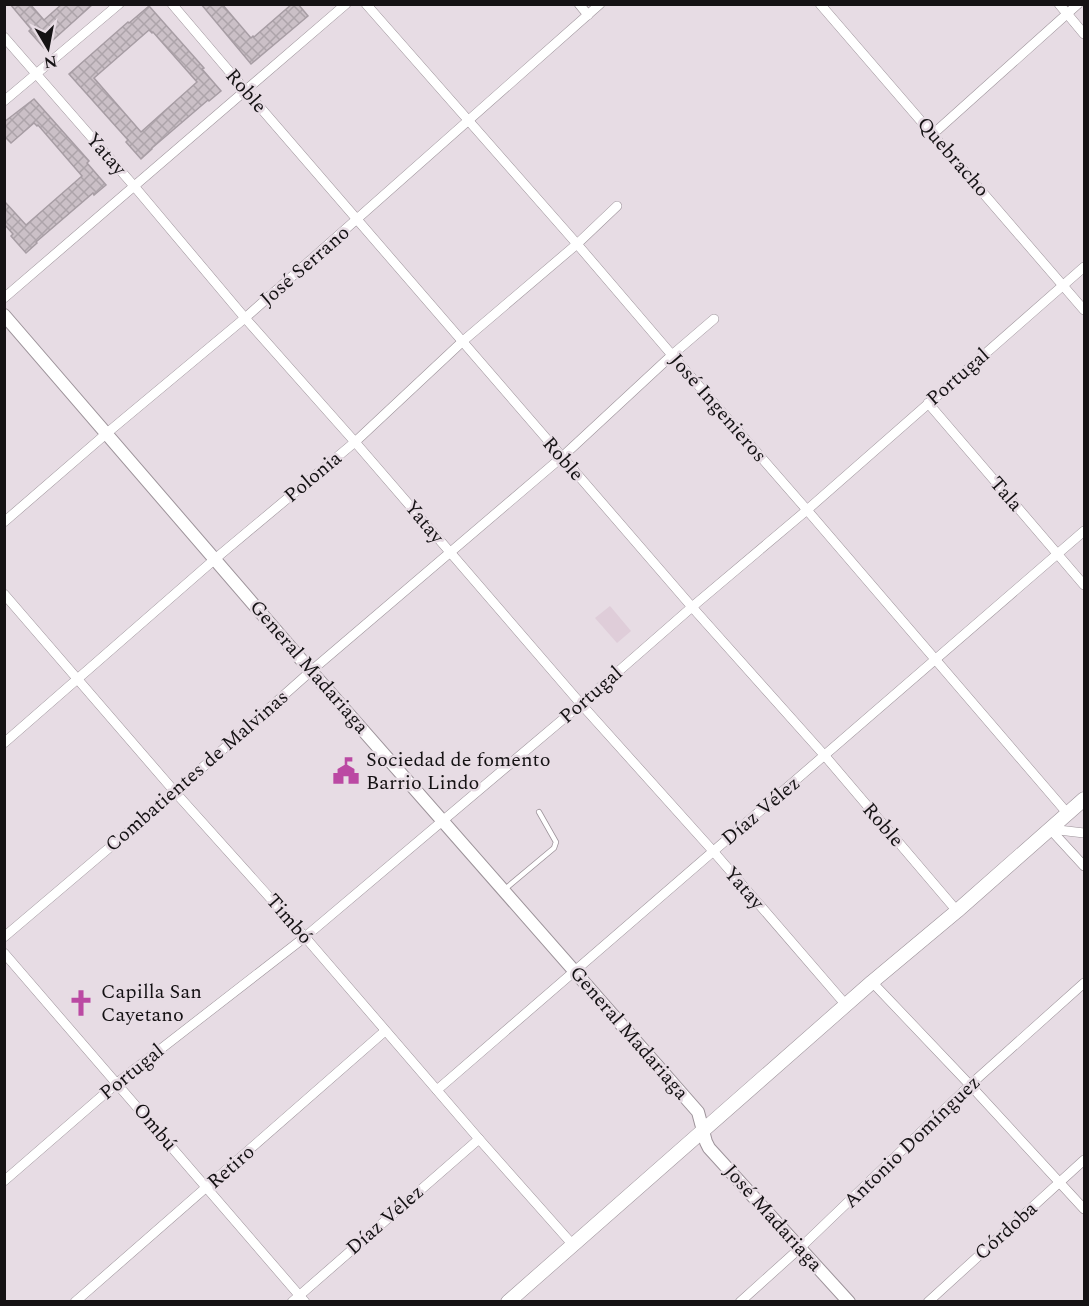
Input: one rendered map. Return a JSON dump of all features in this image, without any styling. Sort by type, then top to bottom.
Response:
[{"type":"main road","points":[[508,1301],[1084,799]]},
{"type":"street","points":[[4,101],[119,4]]},
{"type":"street","name":"Roble","points":[[172,4],[957,911]]},
{"type":"street","points":[[4,298],[346,4]]},
{"type":"street","name":"José Ingenieros","points":[[366,4],[577,244],[1068,814]]},
{"type":"street","points":[[579,4],[588,15]]},
{"type":"street","name":"José Serrano","points":[[4,522],[358,220],[600,4]]},
{"type":"street","name":"Quebracho","points":[[820,4],[1084,310]]},
{"type":"street","points":[[1059,4],[1084,34]]},
{"type":"street","points":[[933,134],[1078,4]]},
{"type":"street","name":"Yatay","points":[[4,37],[450,554],[846,1005]]},
{"type":"street","name":"Polonia","points":[[4,743],[215,559],[355,442],[463,341],[577,244],[617,206]]},
{"type":"street","name":"Portugal","points":[[4,1180],[117,1083],[305,937],[581,704],[1084,267]]},
{"type":"street","name":"General Madariaga","points":[[4,315],[311,671],[698,1112],[702,1131]]},
{"type":"street","name":"Combatientes de Malvinas","points":[[4,938],[562,457],[714,319]]},
{"type":"street","name":"Tala","points":[[928,403],[1084,585]]},
{"type":"street","name":"Díaz Vélez","points":[[437,1090],[1084,531]]},
{"type":"street","name":"Timbó","points":[[4,594],[573,1245]]},
{"type":"street","points":[[1050,829],[1084,832]]},
{"type":"street","points":[[1050,829],[1084,866]]},
{"type":"street","name":"Ombú","points":[[4,953],[207,1188],[299,1299]]},
{"type":"street","points":[[872,982],[1084,1209]]},
{"type":"street","name":"Antonio Domínguez","points":[[740,1302],[800,1248],[970,1085],[1084,982]]},
{"type":"street","name":"Retiro","points":[[75,1302],[386,1031]]},
{"type":"street","name":"José Madariaga","points":[[702,1131],[710,1148],[849,1302]]},
{"type":"street","name":"Díaz Vélez","points":[[299,1299],[478,1139]]},
{"type":"street","name":"Córdoba","points":[[928,1302],[1084,1160]]},
{"type":"lane","points":[[504,890],[554,848],[556,842],[539,812]]},
{"type":"shaded area","points":[[610,606],[631,631],[617,643],[595,618]]},
{"type":"building","points":[[10,4],[30,4],[44,20],[62,4],[93,4],[44,48]]},
{"type":"building","points":[[201,4],[222,4],[251,38],[292,4],[298,4],[308,16],[251,64]]},
{"type":"building","points":[[149,6],[204,68],[202,69],[221,91],[141,159],[126,142],[128,140],[69,74]],"holes":[[[149,30],[197,82],[141,132],[94,78]]]},
{"type":"building","points":[[34,99],[89,161],[87,163],[106,185],[94,195],[93,193],[26,253],[4,224],[4,201],[26,225],[82,176],[38,125],[34,123],[11,143],[4,136],[4,122]]},
{"type":"place","name":"Sociedad de fomento Barrio Lindo","points":[[346,771]]},
{"type":"place","name":"Capilla San Cayetano","points":[[81,1003]]}]
